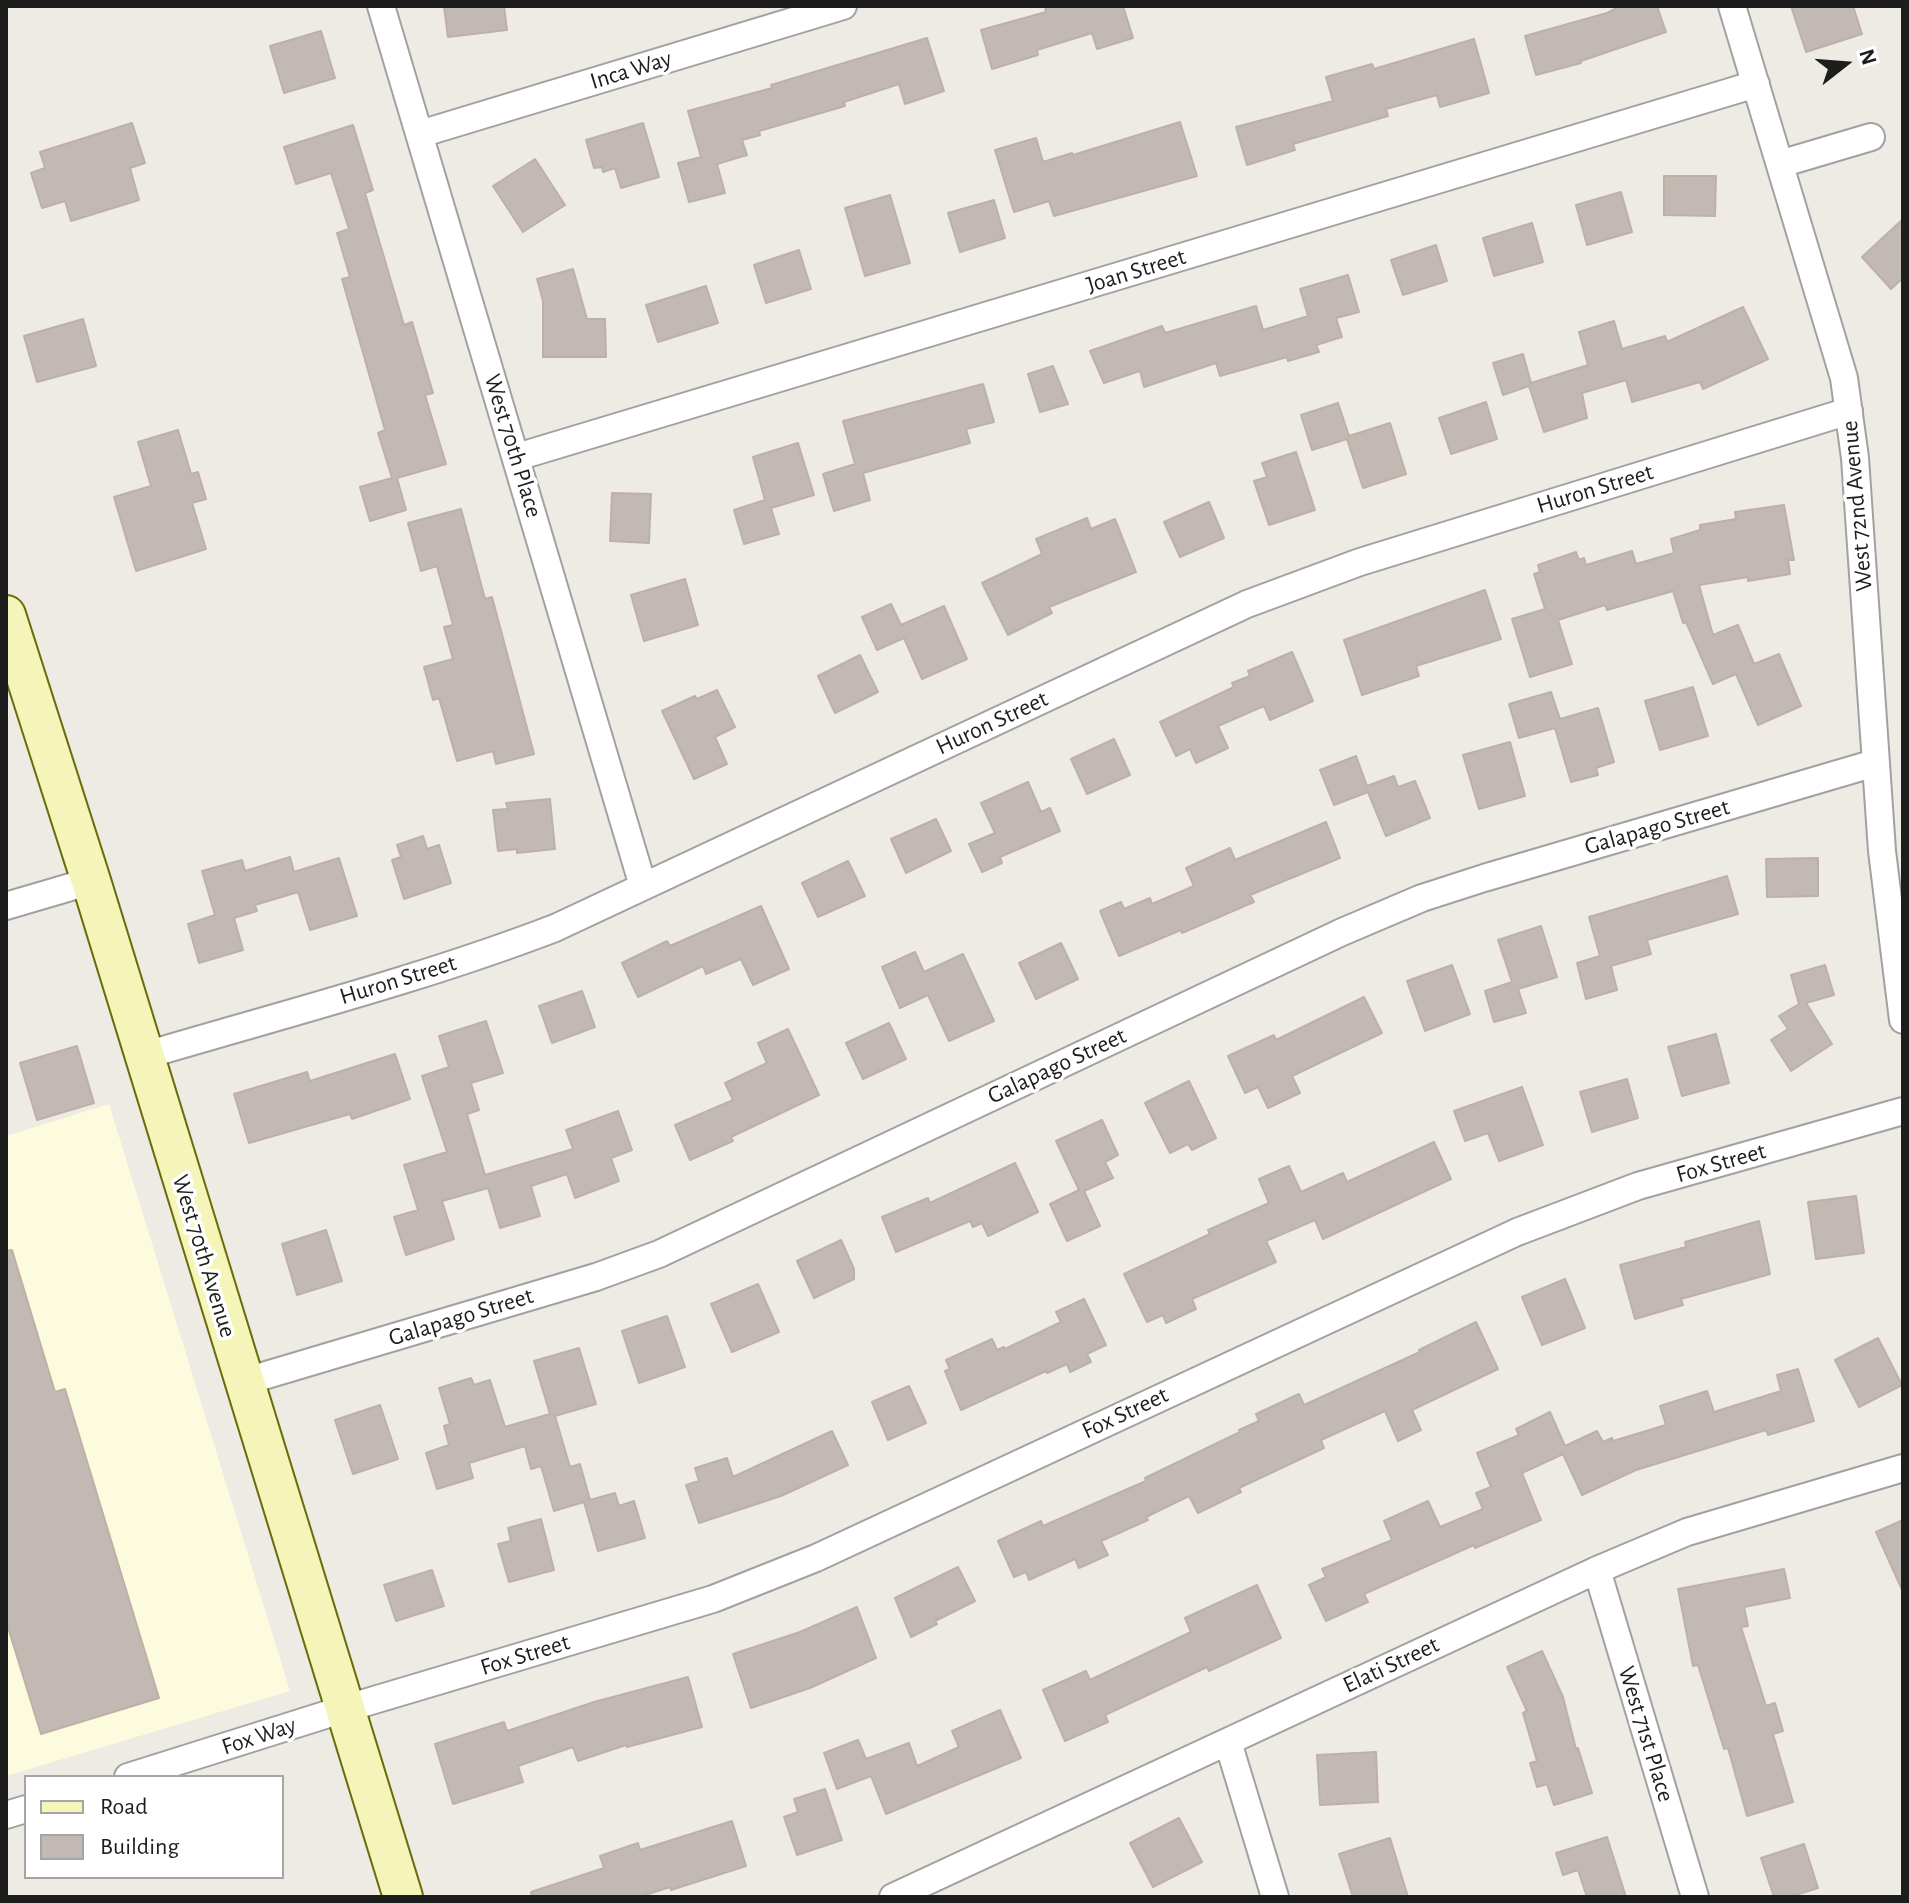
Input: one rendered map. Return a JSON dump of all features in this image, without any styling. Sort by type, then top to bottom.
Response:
[{"type":"main road","name":"West 70th Avenue","points":[[6,615],[91,881],[403,1897]]},
{"type":"street","name":"West 70th Place","points":[[381,6],[643,886]]},
{"type":"street","name":"Inca Way","points":[[420,134],[843,6]]},
{"type":"street","name":"West 72nd Avenue","points":[[1732,6],[1837,351],[1849,411],[1855,458],[1882,851],[1903,1020]]},
{"type":"street","name":"Joan Street","points":[[517,457],[1756,84]]},
{"type":"street","points":[[1780,164],[1871,137]]},
{"type":"street","name":"Huron Street","points":[[143,1056],[506,947],[555,928],[1247,604],[1360,562],[1849,411]]},
{"type":"street","name":"Galapago Street","points":[[243,1382],[596,1277],[659,1254],[1328,939],[1422,898],[1875,763]]},
{"type":"street","points":[[6,906],[91,881]]},
{"type":"street","name":"Fox Street","points":[[344,1709],[713,1599],[816,1558],[1517,1232],[1638,1186],[1903,1111]]},
{"type":"street","name":"Elati Street","points":[[893,1897],[1597,1570],[1687,1532],[1903,1468]]},
{"type":"street","name":"West 71st Place","points":[[1597,1570],[1695,1897]]},
{"type":"street","name":"Fox Way","points":[[134,1775],[344,1709]]},
{"type":"street","points":[[1228,1742],[1275,1897]]},
{"type":"shaded area","points":[[109,1104],[290,1691],[6,1776],[6,1136]]},
{"type":"building","points":[[444,6],[504,6],[507,30],[448,37]]},
{"type":"building","points":[[1045,6],[1123,6],[1133,38],[1097,49],[1092,33],[1037,50],[1038,55],[992,69],[981,30],[1046,12]]},
{"type":"building","points":[[1621,6],[1657,6],[1666,32],[1581,63],[1536,75],[1525,36],[1607,13]]},
{"type":"building","points":[[1791,6],[1853,6],[1862,34],[1806,52]]},
{"type":"building","points":[[321,31],[335,78],[284,93],[270,46]]},
{"type":"building","points":[[927,38],[944,91],[905,104],[899,84],[844,102],[845,106],[759,131],[760,135],[742,140],[747,155],[717,164],[725,193],[689,202],[678,163],[701,157],[688,111],[772,88],[771,85]]},
{"type":"building","points":[[1474,39],[1489,93],[1440,107],[1437,95],[1386,109],[1388,116],[1293,144],[1295,150],[1247,165],[1236,127],[1333,101],[1326,77],[1372,64],[1374,69]]},
{"type":"building","points":[[1180,122],[1197,176],[1054,216],[1049,201],[1014,212],[995,150],[1036,138],[1043,162]]},
{"type":"building","points":[[132,123],[145,163],[130,168],[139,200],[71,221],[65,201],[42,208],[31,173],[45,168],[40,152]]},
{"type":"building","points":[[643,123],[659,177],[621,188],[615,168],[603,172],[602,167],[594,168],[586,140]]},
{"type":"building","points":[[353,125],[373,190],[365,193],[404,325],[412,322],[433,393],[425,395],[446,464],[397,478],[406,510],[370,521],[360,487],[392,478],[378,433],[385,430],[342,279],[350,277],[337,233],[349,229],[331,173],[296,184],[284,147]]},
{"type":"building","points":[[535,159],[565,205],[523,232],[493,186]]},
{"type":"building","points":[[1664,176],[1716,176],[1715,216],[1664,215]]},
{"type":"building","points":[[1621,192],[1632,232],[1587,245],[1576,205]]},
{"type":"building","points":[[890,195],[910,263],[865,276],[845,208]]},
{"type":"building","points":[[994,200],[1005,238],[960,252],[948,213]]},
{"type":"building","points":[[1903,219],[1903,278],[1891,289],[1862,257]]},
{"type":"building","points":[[1532,223],[1543,262],[1494,276],[1483,238]]},
{"type":"building","points":[[1436,245],[1447,281],[1403,295],[1391,260]]},
{"type":"building","points":[[799,250],[811,289],[766,303],[754,265]]},
{"type":"building","points":[[573,269],[587,319],[605,319],[606,357],[543,357],[543,301],[537,279]]},
{"type":"building","points":[[1348,275],[1359,312],[1336,318],[1342,337],[1316,345],[1319,352],[1288,361],[1287,357],[1220,376],[1216,363],[1144,387],[1140,371],[1104,383],[1090,351],[1162,326],[1165,333],[1256,306],[1263,330],[1308,316],[1300,289]]},
{"type":"building","points":[[706,286],[718,323],[658,342],[646,305]]},
{"type":"building","points":[[1743,307],[1768,359],[1703,389],[1700,382],[1632,402],[1626,380],[1582,393],[1587,418],[1544,432],[1529,386],[1503,395],[1493,363],[1523,354],[1531,383],[1588,365],[1579,332],[1614,321],[1622,349],[1665,336],[1667,342]]},
{"type":"building","points":[[83,319],[96,366],[37,382],[24,336]]},
{"type":"building","points":[[1053,366],[1068,404],[1040,412],[1028,374]]},
{"type":"building","points":[[983,384],[994,422],[966,429],[970,443],[863,473],[870,500],[834,511],[823,474],[855,464],[843,421]]},
{"type":"building","points":[[1486,402],[1497,439],[1451,454],[1439,418]]},
{"type":"building","points":[[1338,403],[1349,436],[1390,423],[1406,474],[1363,488],[1347,439],[1312,450],[1301,415]]},
{"type":"building","points":[[178,430],[191,474],[198,472],[206,499],[192,503],[206,549],[136,571],[114,497],[151,486],[138,442]]},
{"type":"building","points":[[798,443],[814,495],[771,508],[779,534],[744,544],[734,510],[765,500],[753,457]]},
{"type":"building","points":[[1296,452],[1315,510],[1269,525],[1254,481],[1267,477],[1262,463]]},
{"type":"building","points":[[612,493],[651,494],[649,543],[610,541]]},
{"type":"building","points":[[1209,502],[1224,538],[1180,557],[1164,522]]},
{"type":"building","points":[[1784,505],[1794,560],[1788,560],[1790,574],[1699,585],[1713,635],[1738,625],[1754,664],[1779,654],[1801,706],[1758,725],[1736,674],[1713,684],[1686,622],[1683,623],[1673,591],[1607,610],[1605,605],[1558,620],[1572,664],[1530,677],[1512,619],[1545,609],[1534,574],[1540,572],[1538,565],[1576,552],[1579,560],[1584,558],[1586,565],[1632,551],[1636,564],[1674,553],[1671,539],[1700,530],[1700,525],[1736,519],[1735,512]]},
{"type":"building","points":[[461,509],[485,599],[492,597],[534,754],[496,764],[493,751],[457,761],[439,698],[433,700],[424,667],[453,659],[444,627],[453,625],[437,566],[421,571],[408,523]]},
{"type":"building","points":[[1087,518],[1091,529],[1115,519],[1136,572],[1049,607],[1052,613],[1008,635],[982,583],[1042,554],[1036,539]]},
{"type":"building","points":[[685,579],[698,625],[644,641],[631,595]]},
{"type":"building","points":[[1485,590],[1501,639],[1416,666],[1419,676],[1362,695],[1344,640]]},
{"type":"building","points":[[891,604],[901,625],[944,606],[967,659],[922,679],[904,638],[877,650],[862,617]]},
{"type":"building","points":[[1292,652],[1313,701],[1270,720],[1264,706],[1218,726],[1228,748],[1196,763],[1190,749],[1176,756],[1160,722],[1234,687],[1232,683],[1250,676],[1248,671]]},
{"type":"building","points":[[860,655],[878,692],[835,713],[818,676]]},
{"type":"building","points":[[1693,687],[1708,736],[1660,750],[1645,701]]},
{"type":"building","points":[[717,690],[735,727],[715,737],[727,764],[694,779],[662,711]]},
{"type":"building","points":[[1551,692],[1560,719],[1598,708],[1614,762],[1596,768],[1598,775],[1571,782],[1555,728],[1519,738],[1509,704]]},
{"type":"building","points":[[1114,739],[1130,775],[1087,794],[1071,759]]},
{"type":"building","points":[[1510,742],[1525,796],[1479,809],[1463,755]]},
{"type":"building","points":[[1356,756],[1367,786],[1394,776],[1398,787],[1415,781],[1430,818],[1386,836],[1368,792],[1334,805],[1320,770]]},
{"type":"building","points":[[1028,782],[1041,812],[1050,808],[1060,831],[1000,857],[1002,863],[982,872],[969,844],[995,833],[981,803]]},
{"type":"building","points":[[550,799],[555,849],[517,853],[517,849],[498,851],[493,810],[508,809],[506,803]]},
{"type":"building","points":[[936,819],[951,851],[906,873],[891,839]]},
{"type":"building","points":[[1326,822],[1340,858],[1250,895],[1254,902],[1119,956],[1100,911],[1121,902],[1124,909],[1150,898],[1152,904],[1194,886],[1186,868],[1230,848],[1235,860]]},
{"type":"building","points":[[423,836],[427,849],[439,845],[451,883],[404,899],[392,860],[401,857],[397,845]]},
{"type":"building","points":[[290,857],[294,872],[339,858],[357,916],[310,930],[298,892],[255,905],[257,911],[234,918],[243,950],[199,963],[188,924],[215,915],[202,871],[242,860],[245,871]]},
{"type":"building","points":[[1818,858],[1818,896],[1767,897],[1766,859]]},
{"type":"building","points":[[848,861],[865,896],[818,917],[802,883]]},
{"type":"building","points":[[1727,876],[1738,914],[1647,940],[1651,954],[1611,966],[1617,990],[1586,999],[1577,963],[1600,956],[1589,917]]},
{"type":"building","points":[[761,906],[789,969],[753,985],[741,959],[706,974],[703,966],[638,997],[622,963],[667,941],[670,946]]},
{"type":"building","points":[[1541,926],[1557,977],[1518,989],[1526,1013],[1494,1022],[1485,991],[1512,982],[1498,940]]},
{"type":"building","points":[[1061,943],[1078,979],[1036,999],[1019,963]]},
{"type":"building","points":[[915,952],[924,972],[963,954],[994,1021],[949,1041],[928,995],[900,1008],[882,967]]},
{"type":"building","points":[[1452,965],[1470,1014],[1425,1031],[1407,981]]},
{"type":"building","points":[[1825,965],[1834,995],[1806,1003],[1832,1044],[1791,1071],[1771,1040],[1788,1029],[1779,1016],[1799,1004],[1791,975]]},
{"type":"building","points":[[582,991],[595,1027],[552,1043],[539,1006]]},
{"type":"building","points":[[1364,997],[1382,1033],[1292,1076],[1300,1093],[1268,1108],[1258,1087],[1245,1093],[1228,1056],[1274,1035],[1276,1040]]},
{"type":"building","points":[[486,1021],[503,1073],[471,1083],[479,1110],[467,1114],[485,1175],[573,1149],[566,1130],[618,1111],[632,1150],[611,1158],[619,1181],[575,1198],[567,1174],[531,1186],[540,1216],[500,1228],[488,1188],[442,1201],[454,1239],[406,1255],[394,1217],[418,1210],[404,1165],[447,1152],[422,1076],[449,1067],[439,1036]]},
{"type":"building","points":[[889,1023],[906,1059],[863,1079],[846,1043]]},
{"type":"building","points":[[788,1029],[819,1095],[690,1160],[675,1125],[733,1100],[725,1083],[767,1063],[758,1043]]},
{"type":"building","points":[[1716,1034],[1729,1083],[1682,1096],[1668,1047]]},
{"type":"building","points":[[77,1046],[94,1103],[37,1120],[20,1063]]},
{"type":"building","points":[[395,1054],[410,1099],[352,1119],[350,1114],[249,1143],[234,1094],[307,1072],[310,1081]]},
{"type":"building","points":[[1627,1079],[1638,1118],[1592,1132],[1580,1092]]},
{"type":"building","points":[[1189,1081],[1216,1138],[1192,1150],[1188,1144],[1170,1153],[1145,1103]]},
{"type":"building","points":[[1522,1087],[1543,1145],[1499,1161],[1488,1133],[1465,1141],[1454,1111]]},
{"type":"building","points":[[1102,1120],[1118,1155],[1105,1162],[1113,1178],[1084,1191],[1100,1226],[1067,1241],[1050,1204],[1079,1190],[1056,1141]]},
{"type":"building","points":[[1434,1142],[1451,1179],[1323,1239],[1315,1220],[1266,1241],[1276,1262],[1192,1299],[1196,1309],[1166,1323],[1163,1315],[1147,1322],[1124,1274],[1210,1234],[1208,1230],[1269,1203],[1259,1179],[1289,1166],[1301,1192],[1343,1173],[1347,1182]]},
{"type":"building","points":[[1015,1163],[1038,1212],[988,1236],[982,1223],[973,1227],[970,1221],[896,1252],[882,1217],[928,1198],[930,1203]]},
{"type":"building","points":[[1856,1196],[1864,1253],[1816,1259],[1808,1202]]},
{"type":"building","points":[[1759,1221],[1770,1274],[1681,1299],[1683,1305],[1635,1319],[1620,1265],[1686,1247],[1685,1242]]},
{"type":"building","points":[[326,1230],[342,1281],[297,1295],[282,1244]]},
{"type":"building","points":[[841,1240],[854,1269],[854,1279],[814,1298],[797,1261]]},
{"type":"building","points":[[12,1250],[55,1392],[65,1389],[159,1698],[41,1734],[6,1621],[6,1251]]},
{"type":"building","points":[[1565,1279],[1585,1328],[1542,1345],[1522,1297]]},
{"type":"building","points":[[758,1284],[779,1332],[732,1352],[711,1304]]},
{"type":"building","points":[[1084,1299],[1106,1345],[1087,1354],[1091,1362],[1070,1372],[1067,1364],[1046,1371],[961,1410],[945,1371],[950,1369],[946,1360],[992,1339],[997,1350],[1005,1349],[1061,1322],[1056,1312]]},
{"type":"building","points":[[667,1316],[685,1367],[639,1383],[622,1331]]},
{"type":"building","points":[[1476,1322],[1498,1369],[1412,1410],[1421,1430],[1398,1441],[1385,1411],[1321,1440],[1324,1448],[1239,1488],[1241,1492],[1198,1513],[1189,1496],[1146,1517],[1148,1520],[1101,1541],[1108,1555],[1079,1568],[1075,1559],[1029,1580],[1026,1572],[1014,1577],[998,1541],[1041,1521],[1043,1526],[1146,1481],[1145,1478],[1259,1421],[1256,1414],[1299,1394],[1304,1405],[1420,1352]]},
{"type":"building","points":[[1878,1338],[1902,1385],[1859,1407],[1835,1360]]},
{"type":"building","points":[[579,1348],[596,1404],[555,1416],[570,1467],[580,1464],[590,1500],[615,1493],[619,1506],[634,1501],[645,1538],[598,1551],[584,1502],[554,1511],[541,1466],[531,1469],[525,1446],[469,1463],[473,1478],[437,1489],[426,1453],[449,1445],[444,1426],[450,1424],[439,1388],[471,1378],[474,1385],[490,1380],[505,1427],[550,1414],[534,1361]]},
{"type":"building","points":[[1798,1369],[1814,1421],[1768,1435],[1766,1430],[1636,1470],[1582,1495],[1563,1454],[1522,1473],[1541,1520],[1475,1548],[1474,1545],[1364,1594],[1368,1602],[1326,1621],[1309,1585],[1326,1577],[1322,1569],[1392,1540],[1384,1521],[1428,1501],[1440,1527],[1483,1509],[1476,1493],[1491,1487],[1477,1453],[1519,1435],[1516,1429],[1550,1412],[1565,1446],[1597,1431],[1603,1442],[1612,1438],[1613,1441],[1666,1425],[1660,1406],[1707,1391],[1714,1412],[1781,1391],[1777,1375]]},
{"type":"building","points":[[909,1386],[926,1423],[888,1440],[872,1402]]},
{"type":"building","points":[[380,1405],[398,1459],[353,1474],[335,1420]]},
{"type":"building","points":[[832,1431],[848,1465],[781,1496],[699,1523],[686,1485],[699,1481],[695,1468],[727,1458],[733,1477]]},
{"type":"building","points":[[541,1519],[554,1570],[509,1582],[498,1544],[511,1541],[508,1528]]},
{"type":"building","points":[[1903,1520],[1903,1592],[1876,1532]]},
{"type":"building","points":[[958,1567],[975,1601],[911,1637],[895,1598]]},
{"type":"building","points":[[1784,1569],[1790,1598],[1744,1607],[1748,1626],[1741,1627],[1766,1706],[1775,1703],[1783,1731],[1773,1734],[1793,1802],[1747,1816],[1728,1748],[1724,1749],[1698,1665],[1693,1666],[1678,1589]]},
{"type":"building","points":[[432,1570],[444,1606],[396,1621],[384,1585]]},
{"type":"building","points":[[1257,1585],[1281,1638],[1209,1671],[1207,1667],[1105,1715],[1108,1722],[1065,1741],[1043,1690],[1086,1671],[1090,1680],[1191,1632],[1185,1618]]},
{"type":"building","points":[[857,1607],[876,1658],[810,1688],[751,1708],[733,1654],[800,1632]]},
{"type":"building","points":[[1542,1651],[1563,1697],[1576,1749],[1592,1793],[1554,1805],[1547,1784],[1537,1787],[1530,1763],[1537,1761],[1523,1713],[1527,1711],[1507,1667]]},
{"type":"building","points":[[688,1677],[702,1727],[626,1745],[578,1761],[573,1747],[518,1766],[523,1782],[453,1804],[435,1744],[504,1722],[507,1731],[594,1702]]},
{"type":"building","points":[[1000,1710],[1021,1758],[886,1814],[871,1776],[837,1789],[824,1753],[858,1740],[866,1759],[909,1743],[917,1766],[959,1747],[952,1731]]},
{"type":"building","points":[[1376,1752],[1378,1802],[1320,1805],[1317,1755]]},
{"type":"building","points":[[825,1789],[842,1840],[797,1855],[784,1817],[798,1812],[794,1799]]},
{"type":"building","points":[[1179,1818],[1202,1862],[1153,1887],[1130,1843]]},
{"type":"building","points":[[732,1821],[746,1866],[639,1897],[532,1897],[531,1892],[604,1868],[600,1856],[638,1843],[640,1850]]},
{"type":"building","points":[[1607,1837],[1626,1897],[1587,1897],[1578,1870],[1563,1875],[1556,1853]]},
{"type":"building","points":[[1390,1838],[1408,1897],[1353,1897],[1339,1854]]},
{"type":"building","points":[[1804,1844],[1818,1888],[1789,1897],[1774,1897],[1761,1858]]}]
